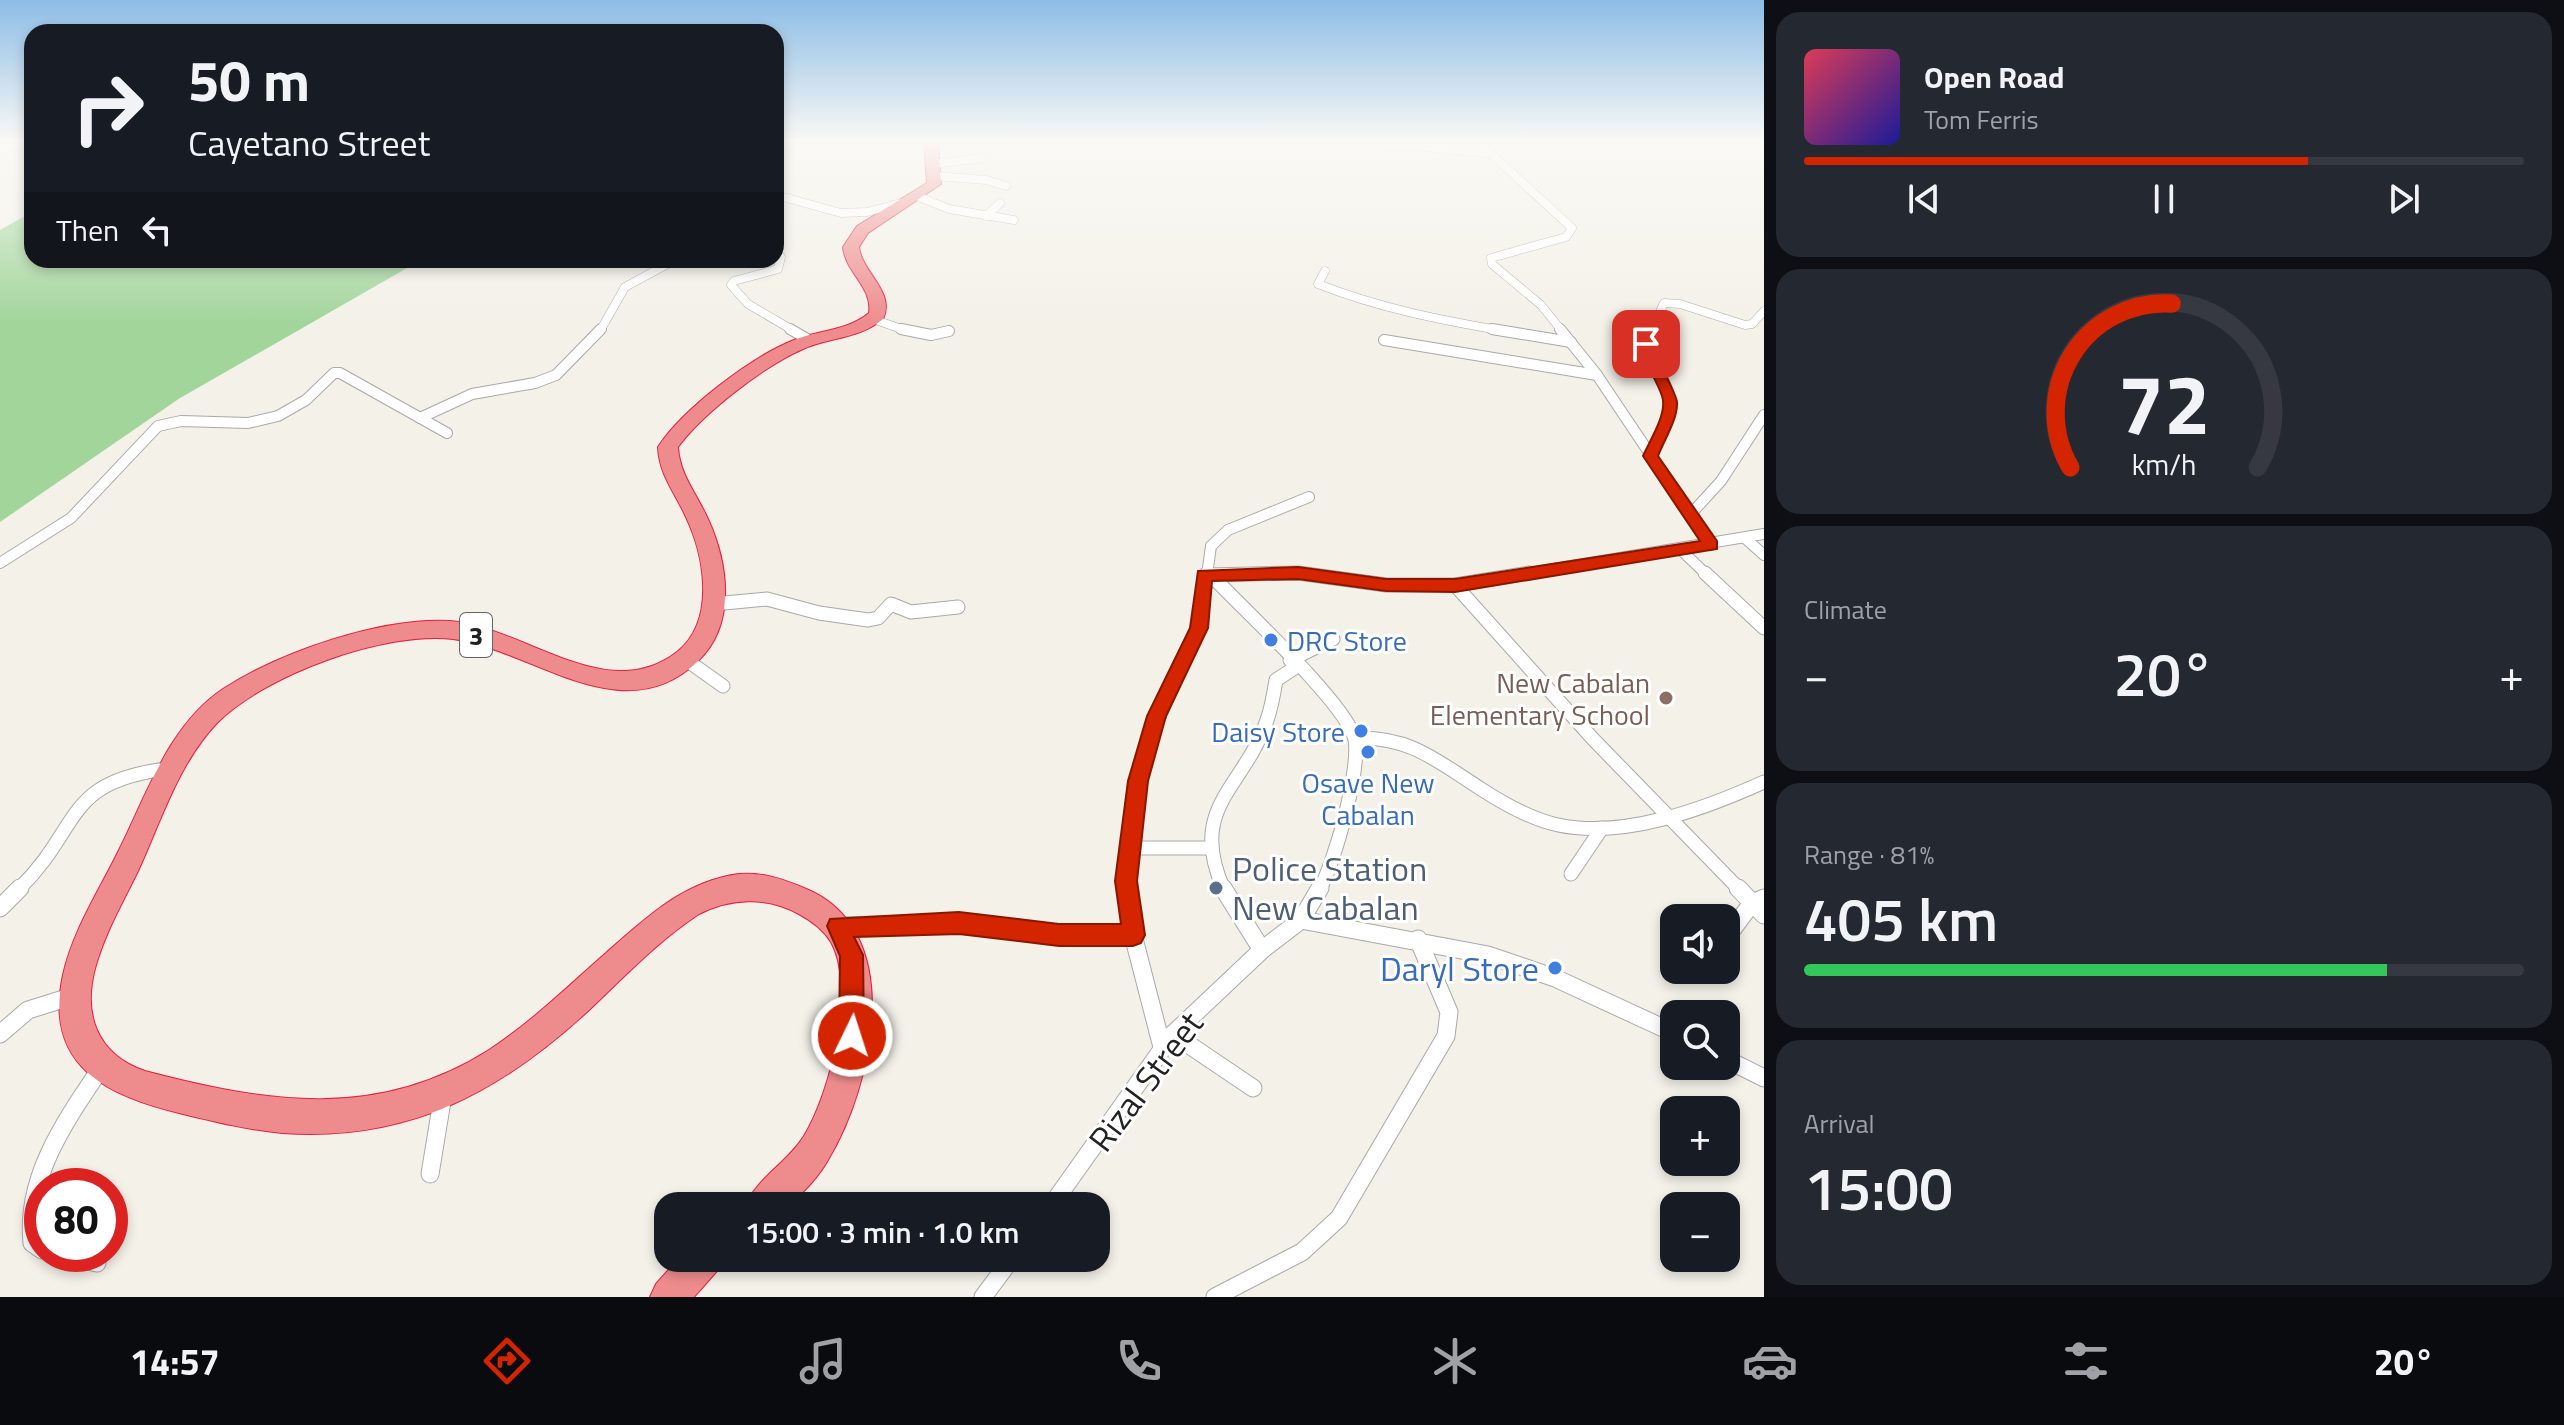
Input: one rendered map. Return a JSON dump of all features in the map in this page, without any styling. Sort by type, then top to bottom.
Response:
[{"type":"highway","points":[[873,319],[879,303],[851,247],[867,227],[908,202]]},
{"type":"highway","name":"3","points":[[101,1068],[79,1033],[76,995],[79,973],[92,937],[174,768],[205,718],[254,681],[324,655],[403,633],[453,630],[563,669],[604,680],[645,678],[685,659],[698,646],[712,619],[714,582],[698,521],[673,475],[668,447],[681,429],[785,351],[873,319]]},
{"type":"highway","points":[[101,1068],[142,1086],[220,1107],[307,1118],[367,1117],[443,1092],[501,1062],[665,920],[703,896],[736,888],[762,887],[810,904],[838,926],[851,955],[853,973],[852,1036],[845,1076],[817,1148],[776,1192]]},
{"type":"highway","points":[[669,1297],[691,1272]]},
{"type":"street","points":[[810,202],[842,213],[872,211],[904,202]]},
{"type":"street","points":[[921,202],[1014,220]]},
{"type":"street","points":[[1542,202],[1572,228],[1566,237],[1510,249],[1491,258],[1499,271],[1541,305],[1597,375],[1711,545]]},
{"type":"street","points":[[986,216],[1000,203]]},
{"type":"street","points":[[420,418],[472,394],[535,383],[556,375],[598,335],[625,287],[660,268]]},
{"type":"street","points":[[778,268],[734,281],[731,285],[748,304],[809,340]]},
{"type":"street","points":[[1325,271],[1318,284],[1375,302],[1435,318],[1571,342]]},
{"type":"street","points":[[1650,456],[1669,411],[1670,398],[1652,367],[1646,344],[1660,307],[1664,303],[1680,304],[1745,325],[1764,311]]},
{"type":"street","points":[[873,319],[921,335],[938,336],[949,331]]},
{"type":"street","points":[[1384,340],[1597,375]]},
{"type":"street","points":[[0,563],[71,518],[158,426],[181,421],[258,421],[292,409],[334,373],[349,378],[447,433]]},
{"type":"street","points":[[1690,515],[1712,498],[1723,474],[1764,415]]},
{"type":"street","points":[[1253,1088],[1168,1041],[1133,935],[1126,881],[1128,848],[1148,741],[1199,628],[1211,546],[1222,533],[1309,497]]},
{"type":"street","points":[[1207,575],[1298,573],[1386,585],[1455,585],[1764,534]]},
{"type":"street","points":[[1746,539],[1764,555]]},
{"type":"street","points":[[1681,550],[1764,628]]},
{"type":"street","points":[[1207,575],[1337,710],[1355,738],[1402,741],[1522,812],[1559,826],[1602,828],[1666,816],[1719,802],[1764,782]]},
{"type":"street","points":[[1455,585],[1666,816],[1758,901],[1764,915]]},
{"type":"street","points":[[714,604],[767,599],[819,613],[868,620],[878,618],[891,604],[911,612],[958,607]]},
{"type":"street","points":[[1262,950],[1217,876],[1208,848],[1212,820],[1268,719],[1276,680],[1293,664],[1333,639]]},
{"type":"street","points":[[685,659],[723,686]]},
{"type":"street","name":"Rizal Street","points":[[1062,1192],[1113,1124],[1168,1041],[1262,950],[1301,920],[1323,884],[1343,826],[1355,761],[1355,738]]},
{"type":"street","points":[[0,908],[32,875],[90,795],[121,774],[174,768]]},
{"type":"street","points":[[1571,874],[1602,828]]},
{"type":"street","points":[[1128,848],[1208,848]]},
{"type":"street","points":[[1740,922],[1758,901]]},
{"type":"street","points":[[1301,920],[1418,939],[1488,955],[1555,978],[1660,1027]]},
{"type":"street","points":[[838,926],[959,923],[1059,935],[1133,935]]},
{"type":"street","points":[[1215,1297],[1302,1252],[1339,1218],[1446,1036],[1449,1012],[1418,939]]},
{"type":"street","points":[[0,1034],[28,1010],[76,995]]},
{"type":"street","points":[[1740,1066],[1764,1078]]},
{"type":"street","points":[[43,1168],[66,1121],[101,1068]]},
{"type":"street","points":[[430,1174],[443,1092]]},
{"type":"street","points":[[983,1297],[1002,1272]]},
{"type":"green space","points":[[24,216],[24,268],[407,268],[180,398],[0,522],[0,230]]},
{"type":"place","name":"DRC Store","points":[[1271,640]]},
{"type":"place","name":"New Cabalan Elementary School","points":[[1666,698]]},
{"type":"place","name":"Daisy Store","points":[[1361,731]]},
{"type":"place","name":"Osave New Cabalan","points":[[1368,752]]},
{"type":"place","name":"Police Station New Cabalan","points":[[1216,888]]},
{"type":"place","name":"Daryl Store","points":[[1555,968]]},
{"type":"route","points":[[852,1036],[854,1001],[851,955],[838,926],[959,923],[1059,935],[1133,935],[1126,881],[1138,781],[1157,716],[1194,645],[1199,628],[1204,575],[1298,573],[1386,585],[1455,585],[1711,545],[1650,456],[1669,411],[1670,398],[1652,367],[1646,344]]}]
